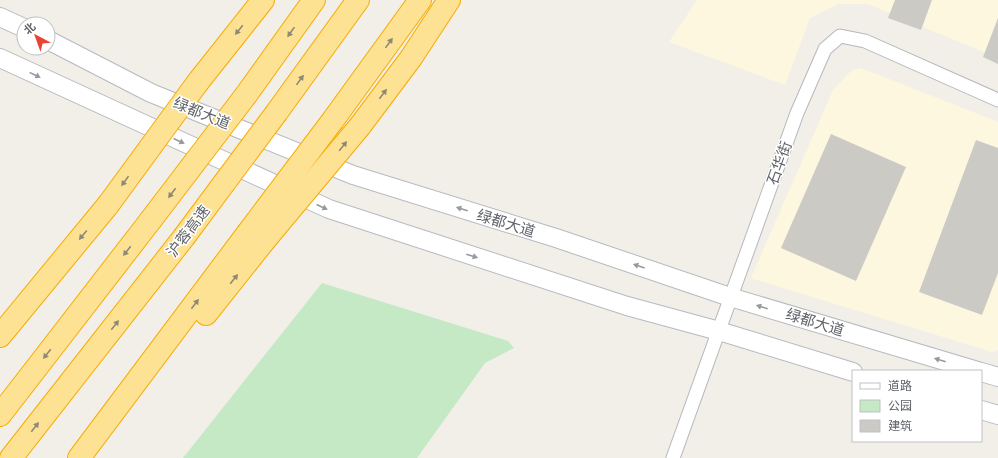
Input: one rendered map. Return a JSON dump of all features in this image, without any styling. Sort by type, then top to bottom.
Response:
[{"type":"highway","points":[[0,336],[108,205],[198,82],[263,0]]},
{"type":"highway","points":[[0,415],[246,95],[314,0]]},
{"type":"highway","name":"沪蓉高速","points":[[12,458],[184,237],[358,0]]},
{"type":"highway","points":[[89,458],[105,441],[256,238],[333,120],[420,0]]},
{"type":"highway","points":[[79,458],[256,238],[360,126],[411,58],[449,0]]},
{"type":"main road","points":[[0,17],[16,24]]},
{"type":"main road","name":"绿都大道","points":[[56,44],[151,93],[353,175],[556,238],[730,297],[975,370]]},
{"type":"main road","points":[[0,58],[329,210],[627,306],[852,372]]},
{"type":"main road","points":[[982,372],[998,377]]},
{"type":"main road","points":[[982,410],[998,415]]},
{"type":"street","name":"石华街","points":[[673,458],[797,113],[825,49],[840,36],[864,41],[998,100]]},
{"type":"shaded area","points":[[697,0],[998,0],[998,58],[868,4],[839,4],[810,18],[785,85],[669,42]]},
{"type":"shaded area","points":[[861,68],[998,122],[998,350],[992,352],[751,278],[833,90],[852,70]]},
{"type":"green space","points":[[322,283],[508,341],[514,348],[485,363],[417,458],[183,458]]},
{"type":"building","points":[[895,0],[932,0],[921,30],[888,18]]},
{"type":"building","points":[[998,18],[998,64],[983,57]]},
{"type":"building","points":[[831,134],[906,167],[856,281],[781,248]]},
{"type":"building","points":[[976,140],[998,148],[998,273],[982,315],[919,292]]}]
